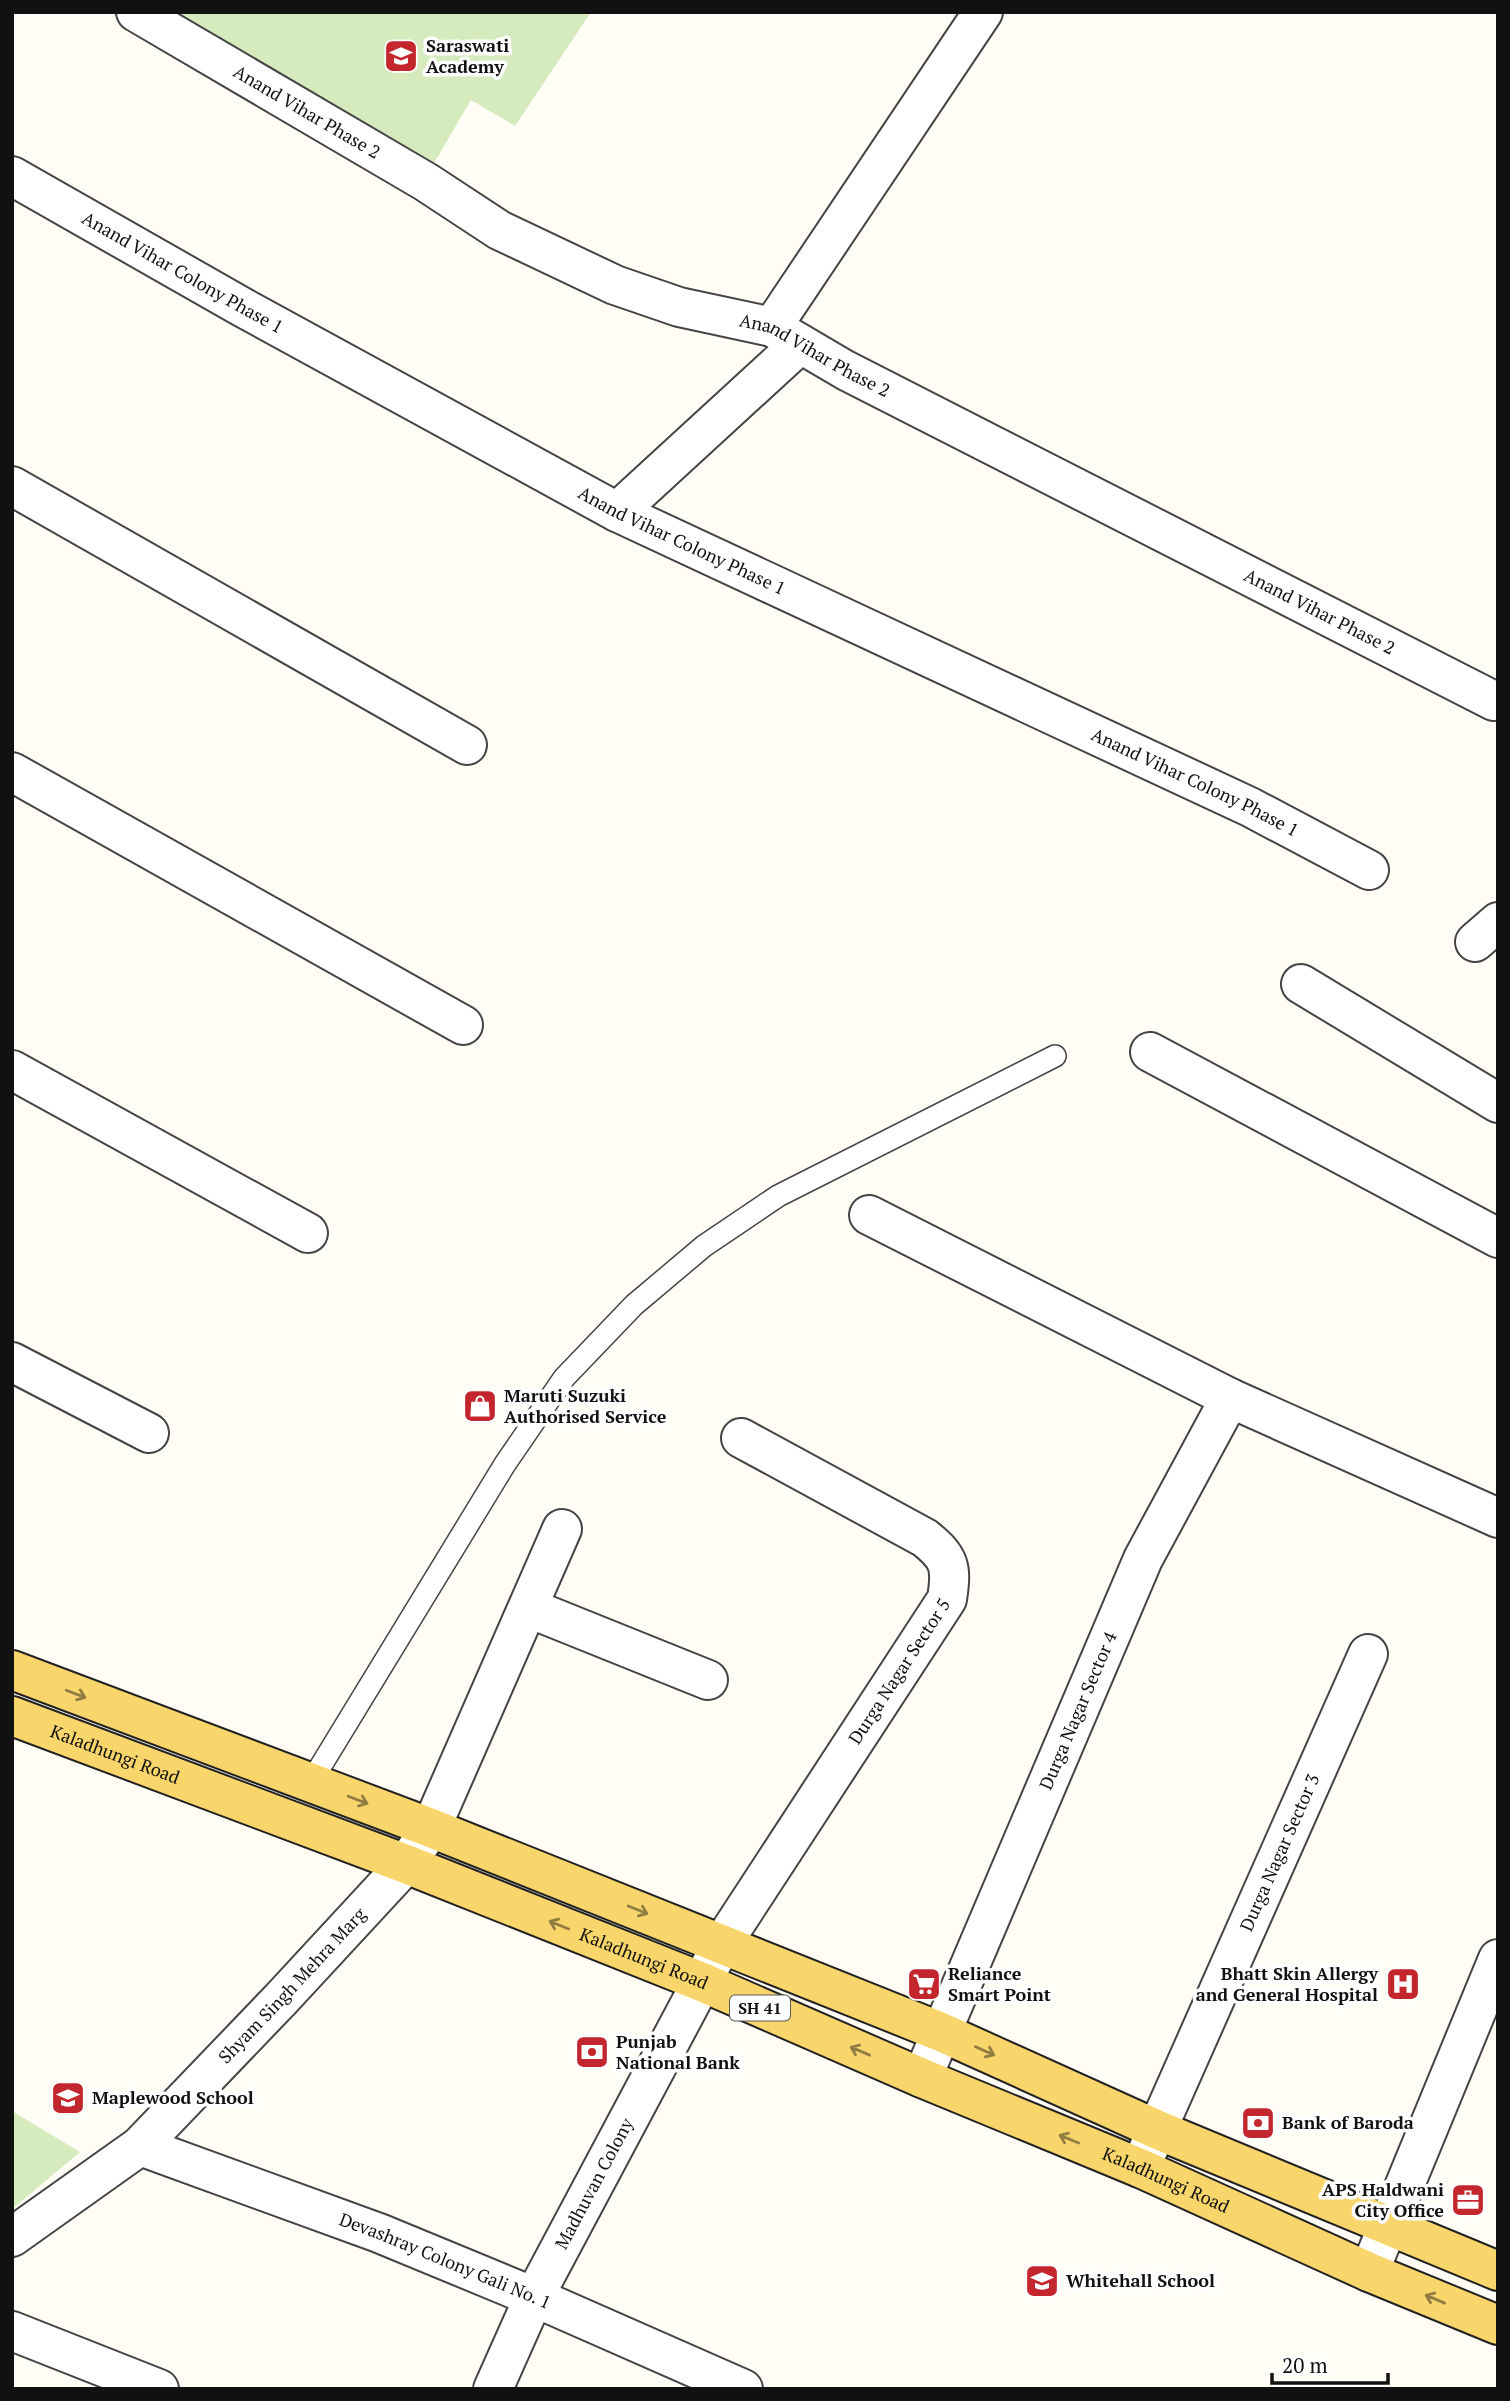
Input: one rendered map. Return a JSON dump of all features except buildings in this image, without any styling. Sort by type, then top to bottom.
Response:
[{"type":"main road","name":"SH 41","points":[[12,1670],[431,1828],[941,2032],[1158,2130],[1498,2272]]},
{"type":"main road","name":"Kaladhungi Road","points":[[12,1716],[405,1864],[702,1983],[1140,2168],[1369,2272],[1498,2325]]},
{"type":"street","name":"Anand Vihar Phase 2","points":[[136,12],[426,182],[499,230],[615,285],[679,307],[786,335],[882,389],[1494,701]]},
{"type":"street","points":[[617,512],[786,335],[983,12]]},
{"type":"street","name":"Anand Vihar Colony Phase 1","points":[[12,176],[242,307],[617,512],[1250,807],[1369,870]]},
{"type":"street","points":[[12,486],[467,745]]},
{"type":"street","points":[[12,772],[463,1024]]},
{"type":"street","points":[[1301,984],[1498,1104]]},
{"type":"street","points":[[1150,1052],[1498,1238]]},
{"type":"street","points":[[12,1070],[308,1233]]},
{"type":"street","points":[[869,1215],[1230,1398],[1498,1518]]},
{"type":"street","points":[[12,1362],[149,1433]]},
{"type":"street","name":"Durga Nagar Sector 4","points":[[922,2078],[1143,1559],[1230,1398]]},
{"type":"street","name":"Durga Nagar Sector 5","points":[[702,1983],[738,1916],[947,1599],[951,1576],[943,1552],[925,1538],[741,1438]]},
{"type":"street","name":"Shyam Singh Mehra Marg","points":[[12,2237],[140,2146],[405,1864],[431,1828],[562,1529]]},
{"type":"street","points":[[529,1608],[708,1680]]},
{"type":"street","name":"Durga Nagar Sector 3","points":[[1140,2168],[1368,1654]]},
{"type":"street","points":[[1369,2272],[1498,1959]]},
{"type":"street","name":"Madhuvan Colony","points":[[493,2389],[534,2297],[702,1983]]},
{"type":"street","name":"Devashray Colony Gali No. 1","points":[[140,2146],[379,2233],[534,2297],[743,2389]]},
{"type":"street","points":[[12,2331],[159,2389]]},
{"type":"lane","points":[[310,1782],[505,1464],[564,1378],[634,1305],[704,1246],[778,1196],[1055,1056]]},
{"type":"green space","name":"Saraswati Academy","points":[[163,12],[591,12],[515,126],[471,100],[433,165]]},
{"type":"green space","points":[[12,2111],[80,2152],[12,2209]]},
{"type":"place","name":"Saraswati Academy","points":[[401,56]]},
{"type":"place","name":"Maruti Suzuki Authorised Service","points":[[480,1406]]},
{"type":"place","name":"Reliance Smart Point","points":[[924,1984]]},
{"type":"place","name":"Bhatt Skin Allergy and General Hospital","points":[[1403,1984]]},
{"type":"place","name":"Punjab National Bank","points":[[592,2052]]},
{"type":"place","name":"Maplewood School","points":[[68,2098]]},
{"type":"place","name":"Bank of Baroda","points":[[1258,2123]]},
{"type":"place","name":"APS Haldwani City Office","points":[[1468,2200]]},
{"type":"place","name":"Whitehall School","points":[[1042,2281]]}]
